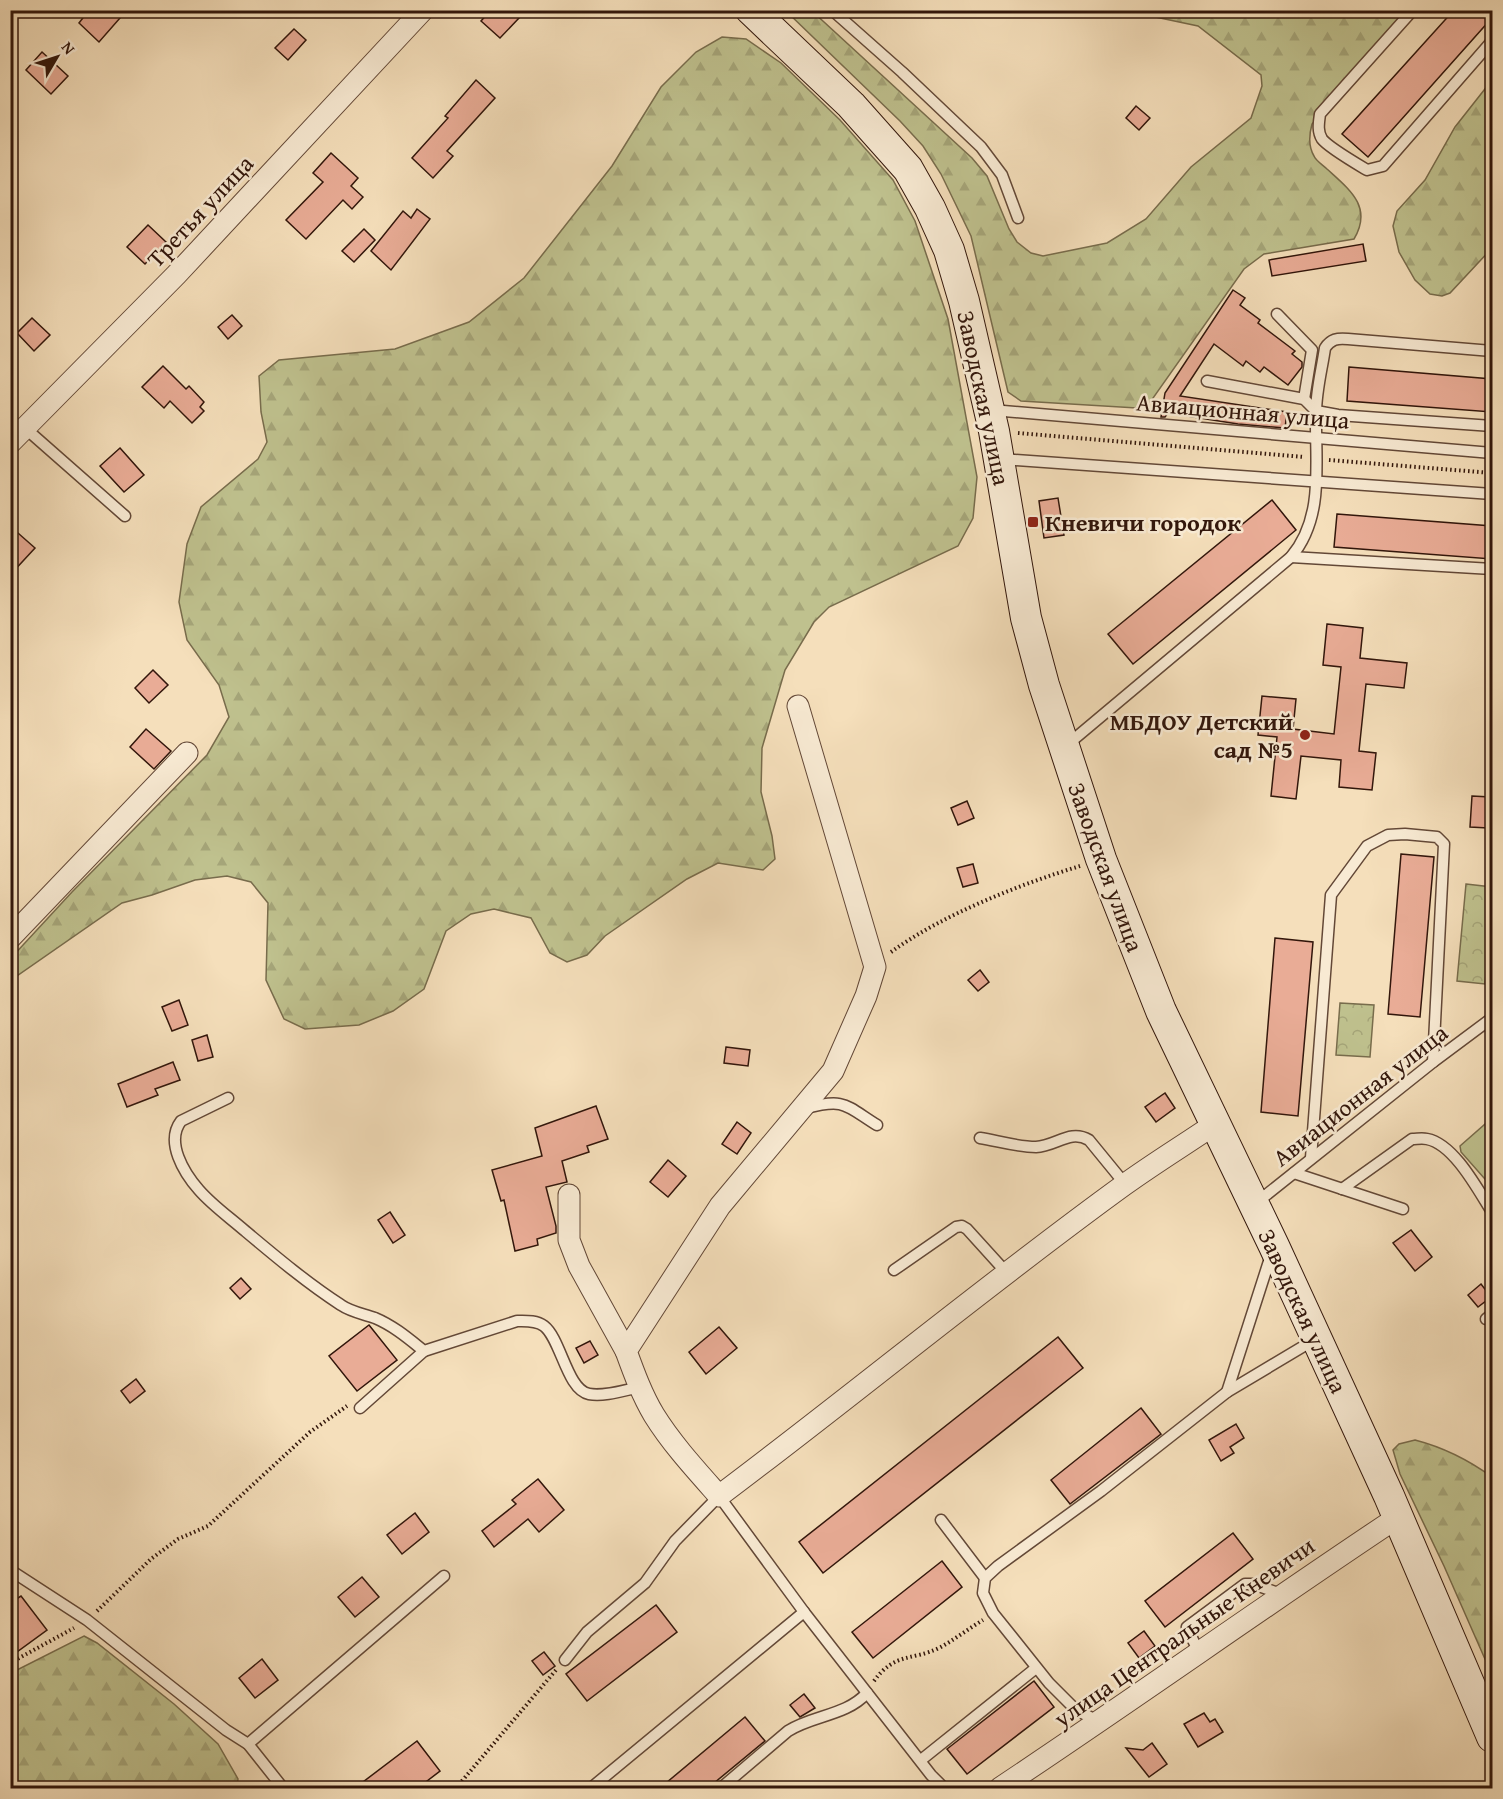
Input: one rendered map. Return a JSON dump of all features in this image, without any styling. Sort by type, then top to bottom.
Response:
[{"type":"street","name":"Третья улица","points":[[18,435],[177,274],[423,10]]},
{"type":"street","name":"Заводская улица","points":[[750,10],[851,105],[909,170],[949,250],[964,302],[994,433],[1026,618],[1064,748],[1101,859],[1161,1011],[1317,1338],[1398,1517],[1492,1737]]},
{"type":"street","points":[[626,1351],[720,1206],[833,1071],[866,996],[875,967],[798,706]]},
{"type":"street","points":[[10,938],[187,753]]},
{"type":"street","points":[[569,1195],[569,1240],[579,1266],[626,1351],[654,1415],[678,1448],[719,1496],[817,1422],[1006,1272],[1125,1184],[1215,1124]]},
{"type":"street","name":"улица Центральные Кневичи","points":[[1000,1788],[1199,1653],[1281,1594],[1398,1517]]},
{"type":"lane","points":[[832,10],[981,147],[1002,175],[1018,218]]},
{"type":"lane","points":[[1413,10],[1320,114],[1318,128],[1322,139],[1367,170],[1383,166],[1492,41]]},
{"type":"lane","points":[[1277,314],[1312,350],[1304,399]]},
{"type":"lane","points":[[1064,748],[1291,557],[1301,545],[1310,528],[1317,481],[1316,411],[1324,348],[1329,342],[1336,338],[1492,351]]},
{"type":"lane","points":[[1208,381],[1304,399],[1316,411],[1338,415],[1492,426]]},
{"type":"lane","points":[[994,433],[1317,481],[1492,494]]},
{"type":"lane","name":"Авиационная улица","points":[[994,433],[1316,439],[1492,453]]},
{"type":"lane","points":[[18,435],[125,516]]},
{"type":"lane","points":[[1291,557],[1492,569]]},
{"type":"lane","points":[[1311,1158],[1331,895],[1367,846],[1388,835],[1437,837],[1444,844],[1433,1062]]},
{"type":"lane","name":"Авиационная улица","points":[[1253,1205],[1492,1018]]},
{"type":"lane","points":[[228,1098],[182,1121],[174,1136],[183,1167],[200,1192],[275,1256],[339,1305],[390,1326],[424,1351]]},
{"type":"lane","points":[[802,1108],[836,1102],[846,1104],[877,1125]]},
{"type":"lane","points":[[981,1138],[1037,1147],[1052,1144],[1067,1136],[1082,1136],[1089,1140],[1125,1184]]},
{"type":"lane","points":[[1342,1189],[1412,1139],[1426,1139],[1440,1144],[1455,1157],[1492,1212]]},
{"type":"lane","points":[[1294,1173],[1403,1209]]},
{"type":"lane","points":[[894,1270],[956,1227],[962,1226],[967,1228],[1006,1272]]},
{"type":"lane","points":[[1227,1392],[1274,1246]]},
{"type":"lane","points":[[360,1408],[424,1351],[517,1322],[531,1321],[543,1325],[553,1337],[578,1387],[586,1394],[596,1395],[640,1387]]},
{"type":"lane","points":[[1099,1722],[1070,1705],[1036,1668],[993,1613],[983,1593],[985,1578],[1227,1392],[1317,1338]]},
{"type":"lane","points":[[565,1660],[587,1632],[645,1583],[675,1541],[719,1496],[804,1612],[931,1775],[944,1788]]},
{"type":"lane","points":[[940,1520],[985,1578]]},
{"type":"lane","points":[[10,1570],[87,1620],[226,1730],[248,1744],[283,1788]]},
{"type":"lane","points":[[248,1744],[444,1576]]},
{"type":"lane","points":[[1199,1653],[1187,1627],[1239,1587],[1253,1584],[1281,1594]]},
{"type":"lane","points":[[591,1788],[804,1612]]},
{"type":"lane","points":[[921,1760],[1036,1668]]},
{"type":"lane","points":[[721,1788],[797,1725],[852,1707],[867,1693]]},
{"type":"path","points":[[994,433],[1492,473]]},
{"type":"path","points":[[875,967],[892,951],[972,906],[1101,859]]},
{"type":"path","points":[[10,1663],[87,1620],[151,1558],[178,1539],[208,1526],[310,1432],[346,1406],[360,1408]]},
{"type":"path","points":[[867,1693],[878,1675],[890,1665],[904,1657],[939,1647],[993,1613]]},
{"type":"path","points":[[456,1788],[565,1660]]},
{"type":"green space","points":[[786,11],[812,11],[972,158],[987,176],[1009,229],[1017,242],[1031,253],[1043,256],[1107,243],[1146,219],[1191,167],[1251,118],[1262,86],[1261,75],[1198,26],[1127,11],[1411,11],[1312,124],[1310,144],[1315,158],[1344,184],[1360,208],[1361,218],[1354,239],[1264,254],[1244,269],[1151,401],[1137,408],[1021,401],[1008,392],[971,236],[941,174],[923,146],[900,121]]},
{"type":"green space","points":[[722,37],[746,39],[781,63],[840,120],[893,180],[915,221],[948,319],[977,477],[973,518],[958,546],[829,607],[814,622],[785,670],[762,748],[761,792],[775,859],[763,870],[718,863],[687,879],[605,936],[587,955],[567,962],[550,953],[531,918],[494,909],[471,914],[446,931],[424,989],[393,1011],[359,1025],[305,1029],[284,1019],[266,980],[268,903],[251,882],[227,876],[195,880],[122,903],[11,980],[11,958],[72,892],[207,755],[229,717],[219,685],[187,640],[179,602],[187,544],[201,507],[258,459],[267,442],[261,412],[259,376],[279,360],[395,349],[469,322],[524,278],[612,166],[661,87],[696,52]]},
{"type":"green space","points":[[1492,80],[1492,248],[1450,293],[1442,296],[1430,294],[1415,280],[1399,252],[1393,226],[1397,211],[1425,180],[1455,127]]},
{"type":"green space","points":[[1466,884],[1492,887],[1485,984],[1457,981]]},
{"type":"green space","points":[[1340,1003],[1374,1005],[1370,1057],[1336,1055]]},
{"type":"green space","points":[[1492,1118],[1492,1187],[1461,1152],[1460,1146]]},
{"type":"green space","points":[[1415,1440],[1455,1455],[1492,1477],[1492,1675],[1400,1474],[1393,1450],[1399,1444]]},
{"type":"green space","points":[[84,1636],[97,1643],[174,1704],[218,1744],[238,1779],[237,1788],[11,1788],[11,1673]]},
{"type":"building","points":[[89,10],[127,10],[99,42],[79,23]]},
{"type":"building","points":[[491,10],[511,10],[519,18],[500,38],[481,21]]},
{"type":"building","points":[[1454,10],[1479,10],[1490,20],[1368,157],[1342,134]]},
{"type":"building","points":[[294,29],[306,40],[288,60],[275,48]]},
{"type":"building","points":[[42,52],[68,76],[51,94],[26,70]]},
{"type":"building","points":[[476,80],[495,98],[447,151],[453,156],[433,178],[412,158],[448,118],[445,116]]},
{"type":"building","points":[[1136,106],[1150,118],[1139,130],[1126,118]]},
{"type":"building","points":[[331,153],[358,178],[351,186],[363,197],[352,209],[343,200],[306,239],[286,220],[323,182],[313,173]]},
{"type":"building","points":[[417,209],[430,219],[391,270],[371,251],[403,211],[411,218]]},
{"type":"building","points":[[148,225],[166,242],[145,264],[127,247]]},
{"type":"building","points":[[364,229],[375,240],[354,262],[342,251]]},
{"type":"building","points":[[1363,244],[1366,261],[1272,276],[1269,260]]},
{"type":"building","points":[[1233,290],[1245,298],[1240,305],[1260,320],[1258,323],[1295,351],[1292,354],[1302,362],[1302,367],[1288,385],[1264,367],[1260,372],[1246,361],[1243,366],[1214,344],[1180,396],[1287,412],[1285,428],[1238,424],[1168,413],[1165,417],[1161,417],[1165,393]]},
{"type":"building","points":[[232,315],[242,326],[228,339],[218,327]]},
{"type":"building","points":[[32,318],[50,335],[34,351],[17,333]]},
{"type":"building","points":[[163,366],[186,389],[189,386],[204,402],[200,407],[204,411],[192,423],[170,401],[164,408],[142,387]]},
{"type":"building","points":[[1349,367],[1492,379],[1492,412],[1347,401]]},
{"type":"building","points":[[120,448],[144,475],[124,492],[100,466]]},
{"type":"building","points":[[1058,498],[1064,535],[1044,538],[1039,501]]},
{"type":"building","points":[[1272,500],[1296,530],[1133,664],[1108,634]]},
{"type":"building","points":[[1337,514],[1492,526],[1492,559],[1334,547]]},
{"type":"building","points":[[10,526],[35,548],[10,575]]},
{"type":"building","points":[[1327,624],[1363,628],[1360,658],[1407,663],[1404,688],[1366,684],[1359,751],[1376,753],[1372,790],[1339,787],[1341,760],[1301,756],[1296,799],[1271,796],[1277,737],[1258,735],[1262,696],[1296,699],[1293,729],[1334,734],[1341,667],[1323,665]]},
{"type":"building","points":[[153,670],[168,685],[149,703],[135,688]]},
{"type":"building","points":[[146,729],[171,751],[154,769],[130,747]]},
{"type":"building","points":[[1472,796],[1490,797],[1488,828],[1470,827]]},
{"type":"building","points":[[967,801],[974,818],[958,825],[951,808]]},
{"type":"building","points":[[1401,854],[1434,857],[1420,1017],[1388,1014]]},
{"type":"building","points":[[973,864],[978,883],[963,887],[957,868]]},
{"type":"building","points":[[1275,938],[1313,942],[1298,1116],[1261,1112]]},
{"type":"building","points":[[980,970],[989,982],[978,991],[968,980]]},
{"type":"building","points":[[179,1000],[188,1025],[172,1031],[162,1007]]},
{"type":"building","points":[[207,1035],[213,1057],[198,1061],[192,1040]]},
{"type":"building","points":[[726,1047],[750,1050],[748,1066],[724,1063]]},
{"type":"building","points":[[173,1062],[180,1080],[155,1089],[158,1095],[127,1107],[118,1084]]},
{"type":"building","points":[[1165,1093],[1175,1108],[1156,1122],[1145,1107]]},
{"type":"building","points":[[596,1106],[608,1139],[587,1146],[589,1152],[562,1161],[567,1182],[546,1187],[556,1233],[537,1239],[538,1245],[515,1251],[504,1200],[501,1201],[492,1170],[542,1156],[535,1128]]},
{"type":"building","points":[[737,1122],[751,1133],[737,1154],[722,1144]]},
{"type":"building","points":[[668,1160],[686,1176],[668,1197],[650,1182]]},
{"type":"building","points":[[390,1212],[405,1235],[393,1243],[378,1220]]},
{"type":"building","points":[[1411,1230],[1432,1257],[1415,1271],[1393,1243]]},
{"type":"building","points":[[241,1278],[251,1289],[240,1299],[230,1288]]},
{"type":"building","points":[[1481,1284],[1491,1297],[1478,1307],[1468,1295]]},
{"type":"building","points":[[369,1325],[397,1360],[357,1391],[329,1356]]},
{"type":"building","points":[[719,1327],[737,1348],[706,1374],[689,1352]]},
{"type":"building","points":[[1058,1337],[1083,1368],[823,1573],[799,1542]]},
{"type":"building","points":[[590,1341],[598,1355],[584,1363],[576,1348]]},
{"type":"building","points":[[136,1379],[145,1391],[130,1403],[121,1391]]},
{"type":"building","points":[[1141,1408],[1161,1434],[1070,1504],[1051,1480]]},
{"type":"building","points":[[1236,1424],[1244,1438],[1230,1447],[1234,1453],[1221,1461],[1209,1440]]},
{"type":"building","points":[[538,1479],[564,1510],[539,1532],[528,1519],[494,1547],[482,1531],[516,1504],[512,1500]]},
{"type":"building","points":[[415,1513],[429,1532],[402,1554],[387,1535]]},
{"type":"building","points":[[1233,1533],[1253,1559],[1165,1627],[1145,1601]]},
{"type":"building","points":[[942,1561],[962,1587],[873,1658],[852,1632]]},
{"type":"building","points":[[362,1577],[379,1597],[355,1617],[338,1597]]},
{"type":"building","points":[[21,1596],[47,1630],[10,1657],[10,1603]]},
{"type":"building","points":[[656,1605],[677,1632],[587,1701],[566,1674]]},
{"type":"building","points":[[1144,1631],[1155,1646],[1139,1658],[1128,1643]]},
{"type":"building","points":[[544,1652],[555,1666],[543,1675],[532,1661]]},
{"type":"building","points":[[262,1659],[278,1680],[255,1698],[239,1678]]},
{"type":"building","points":[[1034,1681],[1054,1707],[967,1774],[947,1749]]},
{"type":"building","points":[[804,1694],[815,1708],[800,1717],[790,1705]]},
{"type":"building","points":[[1204,1713],[1210,1722],[1215,1719],[1223,1732],[1198,1747],[1184,1724]]},
{"type":"building","points":[[745,1717],[765,1741],[708,1788],[660,1788]]},
{"type":"building","points":[[417,1741],[440,1771],[418,1788],[355,1788]]},
{"type":"building","points":[[1152,1743],[1167,1764],[1149,1777],[1126,1748],[1143,1750]]},
{"type":"place","name":"Кневичи городок","points":[[1033,522]]},
{"type":"place","name":"МБДОУ Детский сад №5","points":[[1305,735]]}]
